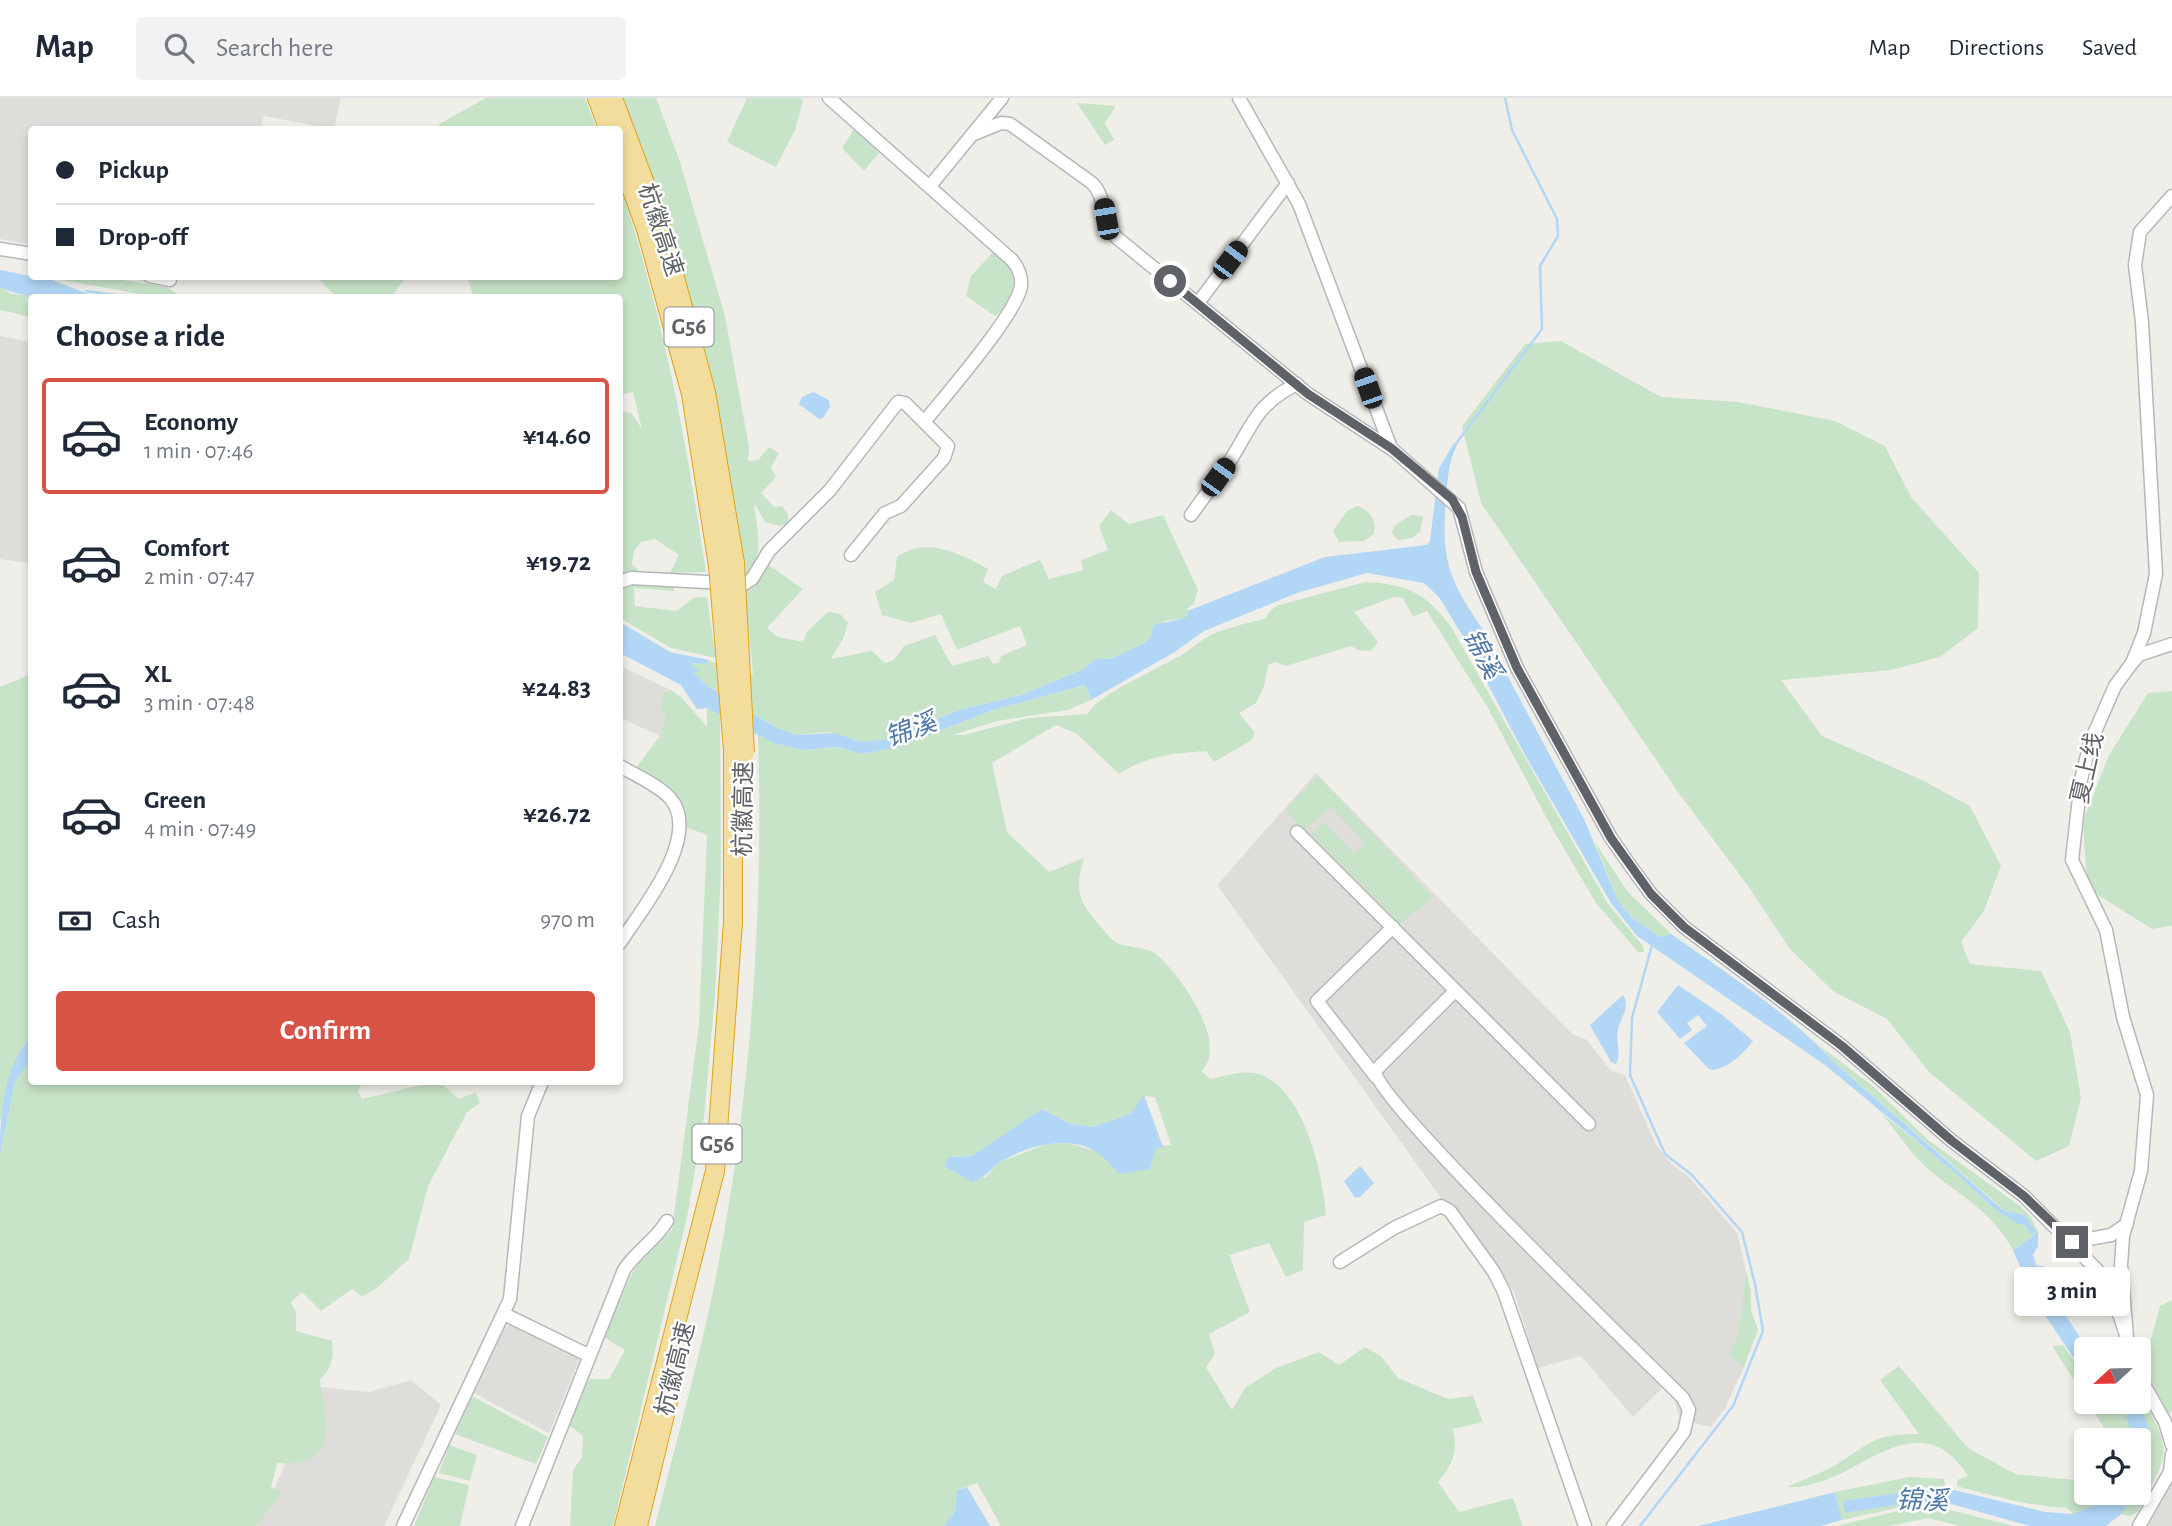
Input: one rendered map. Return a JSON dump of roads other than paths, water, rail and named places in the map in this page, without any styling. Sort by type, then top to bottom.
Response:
[{"type":"highway","points":[[597,98],[608,126]]},
{"type":"highway","name":"杭徽高速","points":[[613,98],[661,226],[706,392],[727,565],[739,752],[743,921],[724,1174],[638,1526]]},
{"type":"highway","name":"杭徽高速","points":[[623,166],[646,229],[691,394],[727,565]]},
{"type":"highway","name":"杭徽高速","points":[[624,1526],[715,1171],[733,922],[739,752]]},
{"type":"street","points":[[829,98],[1016,263],[1021,287],[992,337],[925,421]]},
{"type":"street","points":[[930,186],[1002,98]]},
{"type":"street","points":[[1239,98],[1288,183],[1334,290],[1391,448]]},
{"type":"street","points":[[974,134],[1001,123],[1010,124],[1092,183],[1101,192],[1111,231],[1297,384],[1391,448],[1452,499],[1462,517],[1476,572],[1517,668],[1611,838],[1651,894],[1684,927],[1842,1046],[1952,1141],[2024,1196],[2100,1273],[2114,1299],[2126,1335]]},
{"type":"street","points":[[1198,303],[1288,183]]},
{"type":"street","name":"夏上线","points":[[2126,1335],[2121,1265],[2127,1224],[2141,1171],[2147,1095],[2123,1017],[2106,930],[2072,860],[2081,780],[2090,743],[2115,686],[2132,663],[2144,633],[2157,559],[2136,256],[2140,232],[2172,196]]},
{"type":"street","points":[[0,249],[28,253]]},
{"type":"street","points":[[1191,515],[1231,459],[1256,414],[1269,400],[1297,384]]},
{"type":"street","points":[[623,581],[631,578],[744,584],[752,579],[769,551],[830,490],[898,402],[905,403],[948,446],[944,458],[901,506],[885,513],[851,555]]},
{"type":"street","points":[[2132,663],[2139,655],[2172,644]]},
{"type":"street","points":[[623,768],[668,796],[680,817],[680,828],[667,869],[623,938]]},
{"type":"street","points":[[1297,832],[1589,1125]]},
{"type":"street","points":[[1392,927],[1317,1001],[1397,1105],[1526,1242],[1683,1398],[1689,1410],[1684,1432],[1613,1526]]},
{"type":"street","points":[[1376,1077],[1375,1071],[1454,992]]},
{"type":"street","points":[[403,1526],[495,1325],[504,1314],[510,1299],[528,1116],[541,1085]]},
{"type":"street","points":[[1340,1262],[1423,1212],[1441,1206],[1450,1211],[1494,1272],[1504,1292],[1585,1526]]},
{"type":"street","points":[[522,1526],[587,1355],[624,1270],[631,1258],[657,1238],[667,1221]]},
{"type":"street","points":[[2072,1242],[2111,1235],[2127,1224]]},
{"type":"street","points":[[504,1314],[587,1355]]},
{"type":"street","points":[[2151,1397],[2165,1422],[2172,1445]]},
{"type":"street","points":[[2139,1526],[2170,1472],[2172,1454]]},
{"type":"water","points":[[0,270],[28,275],[28,280],[52,280],[88,294],[28,295],[0,287]]},
{"type":"water","points":[[813,392],[829,400],[830,407],[823,418],[819,419],[799,404],[802,397]]},
{"type":"water","points":[[1454,443],[1457,445],[1449,471],[1446,498],[1445,538],[1450,568],[1462,596],[1483,630],[1584,819],[1618,901],[1631,917],[1660,937],[1671,934],[1778,1011],[2003,1210],[2025,1215],[2036,1232],[2031,1234],[2023,1224],[2017,1224],[1991,1206],[1959,1176],[1825,1065],[1637,936],[1611,903],[1525,755],[1462,635],[1439,597],[1424,583],[1367,573],[1297,593],[1204,631],[1173,653],[1091,700],[1085,685],[993,710],[899,747],[862,754],[836,747],[803,750],[773,743],[707,708],[697,709],[681,685],[623,655],[623,624],[670,652],[709,660],[706,664],[692,663],[692,666],[700,671],[693,672],[706,685],[775,727],[796,735],[834,733],[862,742],[888,739],[959,710],[1021,695],[1084,669],[1100,658],[1110,659],[1144,643],[1151,636],[1153,625],[1185,618],[1190,610],[1325,557],[1427,545],[1430,541],[1439,468]]},
{"type":"water","points":[[1678,985],[1721,1014],[1753,1041],[1733,1061],[1721,1068],[1709,1069],[1684,1043],[1707,1026],[1698,1015],[1687,1023],[1692,1030],[1680,1039],[1657,1012]]},
{"type":"water","points":[[1623,995],[1626,1007],[1618,1029],[1616,1064],[1611,1062],[1590,1025]]},
{"type":"water","points":[[28,1041],[28,1063],[15,1082],[0,1155],[5,1092],[14,1062]]},
{"type":"water","points":[[1144,1095],[1163,1147],[1156,1148],[1150,1169],[1119,1174],[1096,1152],[1085,1147],[1061,1143],[1023,1151],[972,1182],[944,1166],[949,1157],[972,1156],[1042,1109],[1071,1124],[1093,1127],[1130,1114]]},
{"type":"water","points":[[1360,1166],[1374,1183],[1360,1197],[1355,1198],[1344,1181]]},
{"type":"water","points":[[2038,1232],[2038,1246],[2033,1255],[2037,1266],[2043,1266],[2066,1316],[2080,1337],[2074,1337],[2074,1358],[2034,1299],[2013,1250]]},
{"type":"water","points":[[2125,1414],[2143,1414],[2148,1428],[2130,1428]]},
{"type":"water","points":[[967,1487],[990,1526],[944,1526],[955,1511],[957,1490]]},
{"type":"water","points":[[1954,1490],[2045,1512],[2073,1514],[2095,1505],[2127,1505],[2121,1514],[2106,1526],[2030,1526],[1944,1502],[1913,1502],[1845,1513],[1842,1501],[1913,1491]]},
{"type":"water","points":[[1835,1492],[1842,1520],[1820,1526],[1698,1526]]},
{"type":"waterway","points":[[1455,445],[1542,329],[1540,266],[1558,236],[1557,219],[1512,130],[1505,98]]},
{"type":"waterway","name":"锦溪","points":[[86,291],[108,294]]},
{"type":"waterway","points":[[1640,1526],[1733,1406],[1763,1331],[1742,1232],[1692,1175],[1665,1154],[1630,1075],[1632,1018],[1652,945]]}]
